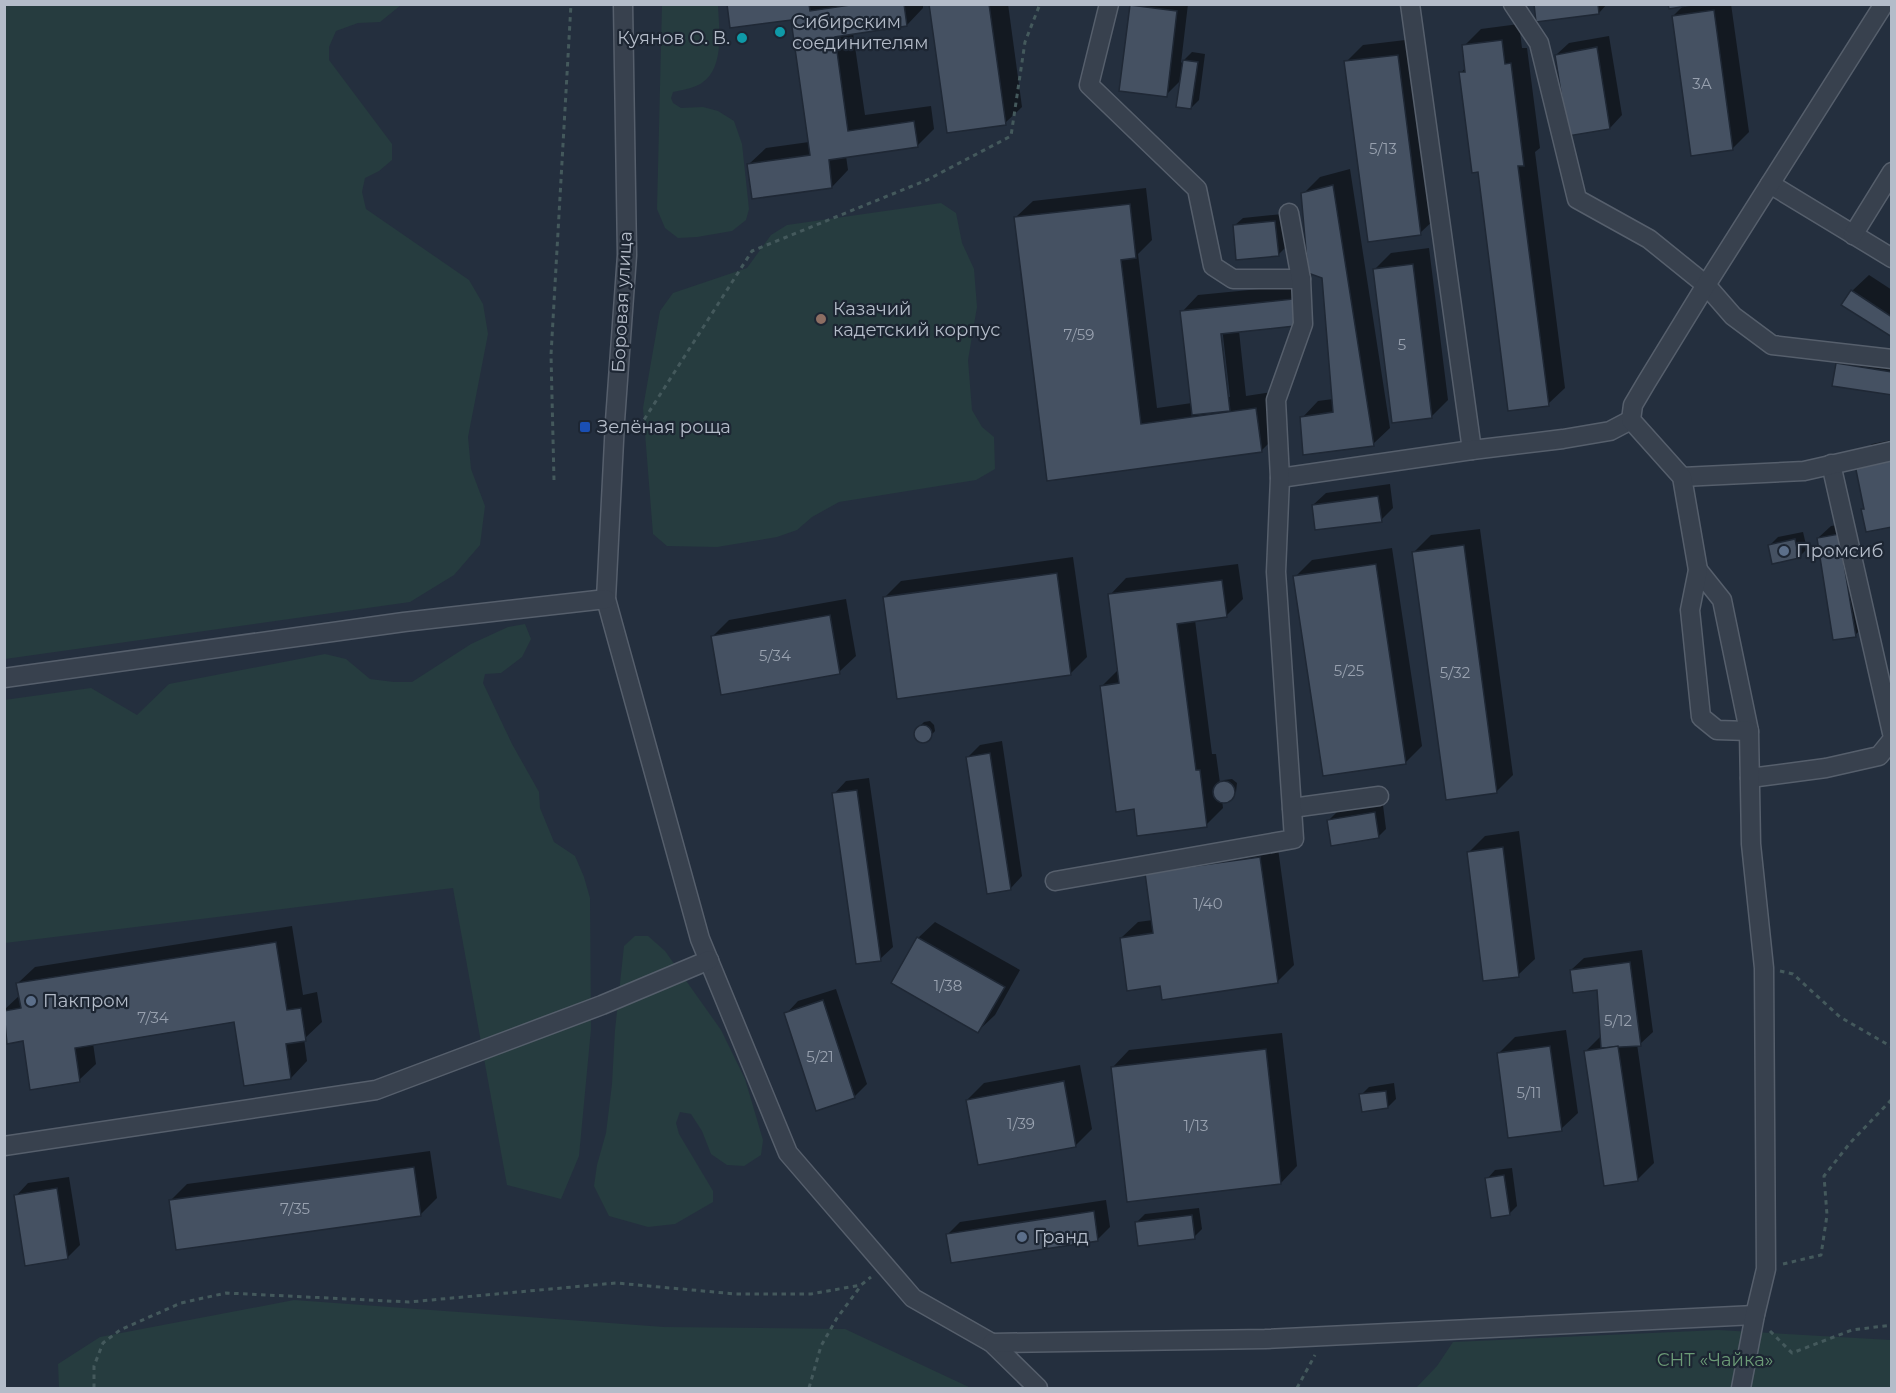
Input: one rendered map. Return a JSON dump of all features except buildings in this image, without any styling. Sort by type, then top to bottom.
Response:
[{"type":"street","name":"Боровая улица","points":[[623,4],[627,255],[606,599],[700,939],[788,1153],[913,1298],[992,1343],[1038,1389]]},
{"type":"street","points":[[1109,4],[1089,85],[1197,189],[1213,266],[1233,279],[1301,279]]},
{"type":"street","points":[[1410,4],[1472,450]]},
{"type":"street","points":[[1513,4],[1539,43],[1577,199],[1649,239],[1706,285],[1733,316],[1772,345],[1892,359]]},
{"type":"street","points":[[1749,731],[1717,730],[1701,717],[1690,610],[1698,570],[1682,477],[1631,420],[1633,405],[1884,4]]},
{"type":"street","points":[[1853,235],[1892,172]]},
{"type":"street","points":[[1770,184],[1892,258]]},
{"type":"street","points":[[1055,881],[1294,839],[1276,572],[1280,478],[1276,400],[1303,324],[1301,279],[1289,213]]},
{"type":"street","points":[[1280,478],[1563,439],[1610,431],[1631,420]]},
{"type":"street","points":[[1682,477],[1804,471],[1892,451]]},
{"type":"street","points":[[1831,464],[1892,733]]},
{"type":"street","points":[[1698,570],[1722,600],[1749,731],[1751,844],[1764,968],[1766,1269],[1741,1389]]},
{"type":"street","points":[[4,678],[404,622],[606,599]]},
{"type":"street","points":[[1750,778],[1826,768],[1880,756],[1892,740]]},
{"type":"street","points":[[1292,808],[1380,796]]},
{"type":"street","points":[[4,1146],[376,1090],[602,1005],[709,960]]},
{"type":"street","points":[[992,1343],[1264,1339],[1755,1316]]},
{"type":"path","points":[[554,480],[551,355],[571,4]]},
{"type":"path","points":[[614,441],[640,426],[752,251],[927,180],[1011,136],[1025,42],[1040,4]]},
{"type":"path","points":[[1764,968],[1793,974],[1840,1017],[1892,1047]]},
{"type":"path","points":[[1766,1269],[1821,1255],[1827,1215],[1824,1176],[1850,1143],[1892,1099]]},
{"type":"path","points":[[809,1389],[821,1346],[837,1318],[861,1286],[886,1267]]},
{"type":"path","points":[[94,1389],[94,1366],[103,1342],[120,1330],[181,1303],[226,1293],[409,1302],[616,1283],[736,1294],[811,1294],[861,1286]]},
{"type":"path","points":[[1755,1316],[1792,1353],[1852,1330],[1892,1325]]},
{"type":"path","points":[[1297,1389],[1324,1337],[1330,1335]]},
{"type":"green space","points":[[4,5],[401,5],[380,22],[358,23],[336,31],[329,47],[329,60],[392,144],[392,160],[379,171],[365,178],[362,192],[366,209],[469,280],[483,304],[488,334],[468,437],[471,469],[485,506],[480,545],[454,575],[410,602],[5,659]]},
{"type":"green space","points":[[662,5],[718,5],[719,50],[712,72],[706,80],[696,86],[673,92],[671,98],[673,103],[681,108],[703,107],[718,111],[734,121],[742,144],[749,209],[746,220],[732,231],[678,238],[665,228],[657,209]]},
{"type":"green space","points":[[941,203],[956,213],[962,243],[974,269],[977,307],[968,360],[972,410],[982,427],[994,437],[995,469],[976,480],[839,502],[812,517],[797,530],[777,537],[717,547],[667,546],[653,534],[643,408],[660,311],[673,293],[747,268],[771,235],[787,225]]},
{"type":"green space","points":[[525,624],[531,639],[522,657],[501,673],[485,674],[483,683],[512,744],[539,792],[540,808],[554,842],[575,856],[590,898],[591,1029],[579,1156],[561,1199],[507,1185],[453,888],[5,943],[4,700],[91,688],[137,715],[169,684],[325,654],[346,659],[370,679],[412,682],[471,644],[508,627]]},
{"type":"green space","points":[[635,936],[648,936],[665,951],[721,1030],[745,1079],[763,1140],[761,1155],[744,1166],[727,1165],[711,1154],[702,1131],[691,1114],[680,1112],[676,1123],[679,1134],[713,1191],[713,1202],[675,1224],[648,1227],[609,1216],[594,1186],[606,1133],[624,946]]},
{"type":"green space","points":[[294,1300],[664,1327],[845,1329],[971,1388],[59,1388],[58,1364],[100,1337]]},
{"type":"green space","name":"СНТ «Чайка»","points":[[1718,1330],[1891,1340],[1891,1388],[1416,1388],[1437,1366],[1453,1342]]},
{"type":"place","name":"Сибирским соединителям","points":[[780,32]]},
{"type":"place","name":"Куянов О. В.","points":[[742,38]]},
{"type":"place","name":"Казачий кадетский корпус","points":[[821,319]]},
{"type":"place","name":"Зелёная роща","points":[[585,427]]},
{"type":"place","name":"Промсиб","points":[[1784,551]]},
{"type":"place","name":"Пакпром","points":[[31,1001]]},
{"type":"place","name":"Гранд","points":[[1022,1237]]}]
